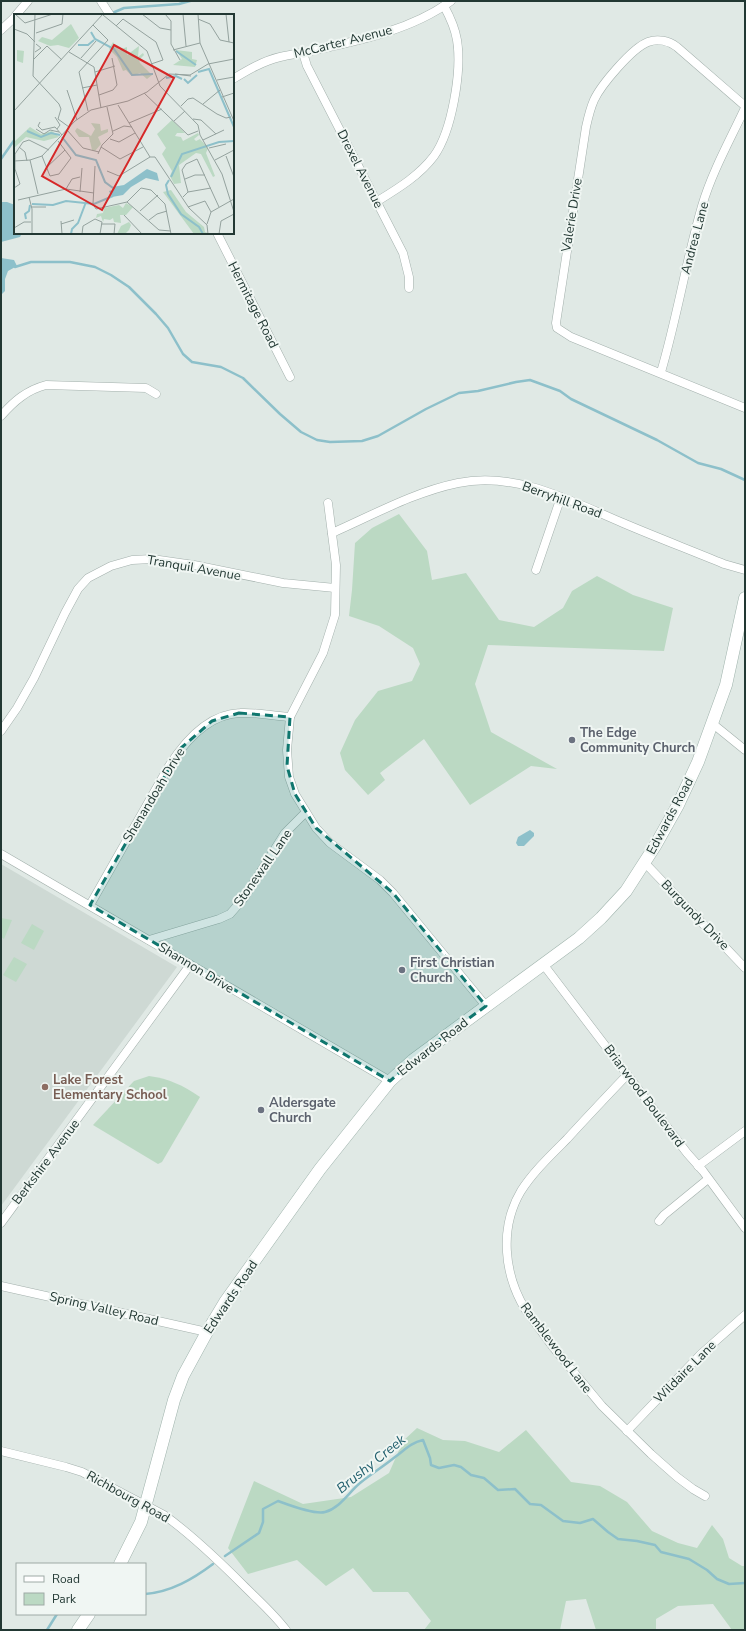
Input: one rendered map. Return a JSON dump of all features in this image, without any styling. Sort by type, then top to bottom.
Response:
[{"type":"street","points":[[18,14],[28,1]]},
{"type":"street","points":[[101,1],[109,13]]},
{"type":"street","points":[[376,202],[415,176],[427,164],[440,145],[446,131],[453,102],[457,72],[458,46],[448,3]]},
{"type":"street","name":"McCarter Avenue","points":[[234,78],[268,60],[374,36],[411,24],[431,15],[448,3]]},
{"type":"street","points":[[1,30],[14,18]]},
{"type":"street","name":"Valerie Drive","points":[[745,107],[678,47],[668,42],[659,40],[646,43],[631,55],[600,88],[589,112],[586,127],[556,323],[556,328],[571,337],[661,372],[745,408]]},
{"type":"street","name":"Drexel Avenue","points":[[303,53],[307,66],[406,260],[409,276],[409,288]]},
{"type":"street","name":"Andrea Lane","points":[[661,372],[669,346],[703,205],[745,107]]},
{"type":"street","name":"Hermitage Road","points":[[217,234],[290,377]]},
{"type":"street","points":[[1,416],[24,395],[46,385],[146,388],[156,394]]},
{"type":"street","name":"Berryhill Road","points":[[332,533],[362,518],[430,491],[459,483],[502,481],[523,485],[561,497],[724,564],[745,570]]},
{"type":"street","points":[[536,570],[561,497]]},
{"type":"street","points":[[328,503],[336,565],[335,615],[329,638],[317,666],[290,717],[287,750],[288,772],[294,794],[316,828],[330,843],[380,880],[393,893],[486,1006]]},
{"type":"street","name":"Tranquil Avenue","points":[[1,731],[17,708],[34,678],[78,589],[88,578],[111,566],[132,560],[152,558],[282,583],[335,588]]},
{"type":"street","name":"Edwards Road","points":[[121,1563],[142,1522],[172,1405],[183,1376],[225,1302],[320,1169],[390,1082],[418,1056],[579,938],[601,918],[626,891],[645,863],[689,784],[713,724],[726,685],[744,606]]},
{"type":"street","name":"Shenandoah Drive","points":[[90,905],[168,766],[190,738],[212,721],[232,714],[246,712],[290,717]]},
{"type":"street","points":[[713,724],[745,750]]},
{"type":"street","name":"Stonewall Lane","points":[[149,940],[230,914],[244,898],[285,833],[305,813]]},
{"type":"street","name":"Shannon Drive","points":[[1,854],[390,1082]]},
{"type":"street","name":"Burgundy Drive","points":[[645,863],[745,968]]},
{"type":"street","name":"Briarwood Boulevard","points":[[544,964],[627,1075],[745,1228]]},
{"type":"street","name":"Berkshire Avenue","points":[[1,1223],[190,965]]},
{"type":"street","name":"Ramblewood Lane","points":[[627,1075],[545,1161],[523,1188],[512,1212],[508,1228],[507,1254],[511,1280],[525,1310],[592,1394],[628,1431],[678,1477],[705,1496]]},
{"type":"street","points":[[698,1166],[745,1131]]},
{"type":"street","points":[[659,1221],[664,1215],[708,1179]]},
{"type":"street","name":"Spring Valley Road","points":[[1,1286],[207,1332]]},
{"type":"street","name":"Wildaire Lane","points":[[628,1431],[701,1354],[745,1315]]},
{"type":"street","name":"Richbourg Road","points":[[1,1451],[82,1472],[146,1505],[175,1523],[232,1574],[262,1603],[286,1630]]},
{"type":"street","points":[[78,1630],[88,1615]]},
{"type":"highlighted area","points":[[239,713],[290,717],[287,766],[295,794],[316,828],[393,893],[486,1006],[429,1047],[390,1081],[90,905],[181,748],[212,721]]},
{"type":"shaded area","name":"Lake Forest Elementary School","points":[[1,864],[177,967],[1,1206]]},
{"type":"green space","points":[[399,514],[427,551],[432,580],[466,573],[499,620],[534,627],[563,608],[572,591],[597,576],[633,595],[673,608],[664,651],[488,645],[475,684],[491,732],[557,769],[531,766],[470,805],[424,739],[380,773],[385,780],[368,795],[345,770],[340,753],[355,720],[378,691],[412,681],[420,664],[413,648],[379,626],[349,616],[355,543],[372,528]]},
{"type":"green space","points":[[1,918],[12,920],[4,939],[1,937]]},
{"type":"green space","points":[[32,924],[44,931],[34,950],[21,943]]},
{"type":"green space","points":[[14,957],[27,964],[16,982],[3,975]]},
{"type":"green space","points":[[149,1076],[176,1083],[200,1097],[162,1162],[158,1164],[93,1125],[134,1081]]},
{"type":"green space","points":[[417,1428],[443,1440],[465,1441],[499,1452],[526,1430],[571,1482],[600,1486],[627,1502],[652,1531],[678,1543],[697,1548],[712,1525],[723,1539],[729,1558],[742,1566],[745,1566],[745,1630],[732,1630],[713,1604],[678,1606],[656,1619],[656,1630],[596,1630],[586,1599],[566,1601],[560,1630],[424,1630],[431,1621],[408,1592],[373,1592],[353,1568],[326,1586],[297,1560],[248,1574],[228,1548],[254,1481],[303,1504],[351,1497],[389,1473],[403,1441]]},
{"type":"water","points":[[1,202],[7,202],[14,205],[14,234],[22,234],[20,237],[1,242]]},
{"type":"water","points":[[1,258],[14,260],[17,266],[8,271],[5,279],[5,291],[1,295]]},
{"type":"water","points":[[530,830],[534,833],[534,836],[524,846],[518,846],[516,843],[518,837]]},
{"type":"waterway","points":[[110,14],[124,8],[179,4],[190,1]]},
{"type":"waterway","points":[[1,159],[14,140]]},
{"type":"waterway","points":[[15,267],[31,262],[70,262],[95,267],[111,275],[129,287],[156,314],[168,328],[183,354],[192,362],[221,367],[243,378],[301,432],[317,440],[330,442],[362,441],[378,436],[426,409],[459,393],[478,391],[530,380],[560,391],[571,399],[657,440],[698,463],[721,469],[745,480]]},
{"type":"waterway","name":"Brushy Creek","points":[[225,1556],[259,1533],[263,1522],[263,1509],[278,1501],[320,1513],[330,1510],[340,1503],[364,1480],[408,1447],[423,1440],[431,1465],[439,1468],[454,1465],[461,1467],[471,1475],[484,1478],[498,1490],[515,1489],[530,1504],[541,1505],[563,1521],[580,1523],[593,1519],[618,1539],[655,1545],[661,1552],[689,1559],[707,1570],[717,1579],[729,1584],[745,1583]]},
{"type":"waterway","name":"Brushy Creek","points":[[146,1594],[173,1588],[198,1575],[213,1564]]},
{"type":"waterway","name":"Brushy Creek","points":[[47,1630],[56,1615]]},
{"type":"place","name":"The Edge Community Church","points":[[572,740]]},
{"type":"place","name":"First Christian Church","points":[[402,970]]},
{"type":"place","name":"Lake Forest Elementary School","points":[[45,1087]]},
{"type":"place","name":"Aldersgate Church","points":[[261,1110]]}]
